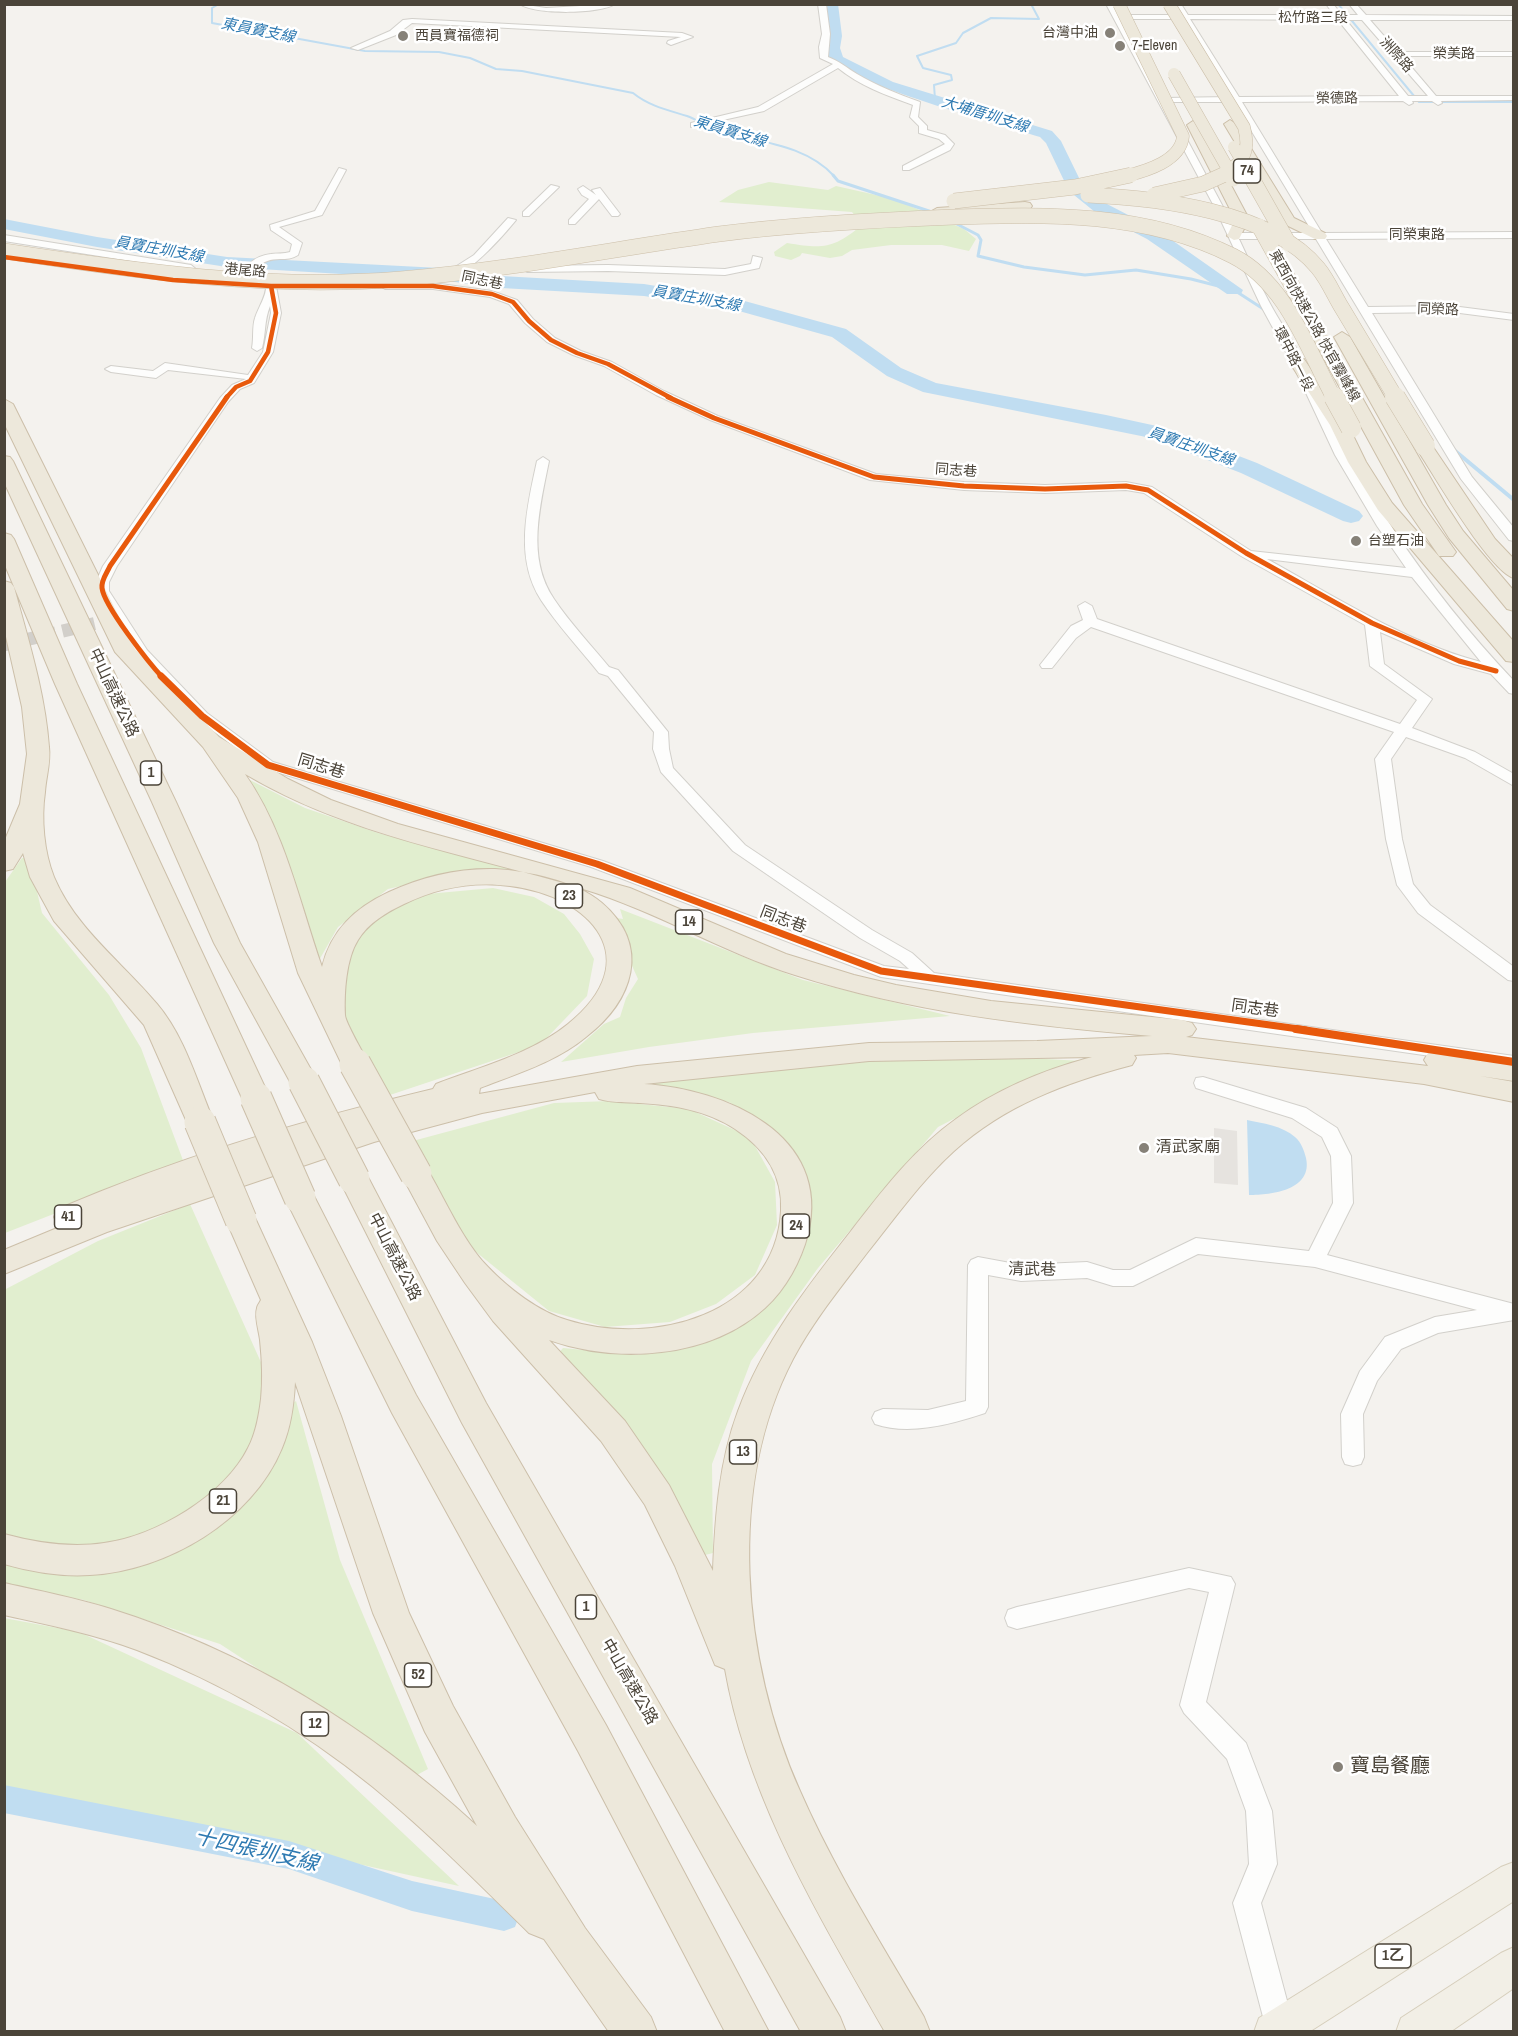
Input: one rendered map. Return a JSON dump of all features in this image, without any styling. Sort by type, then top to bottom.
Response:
[{"type":"highway","name":"74","points":[[1127,4],[1242,219],[1234,236]]},
{"type":"highway","points":[[1136,4],[1153,36]]},
{"type":"highway","points":[[1152,4],[1170,36]]},
{"type":"highway","name":"74","points":[[1162,4],[1230,124],[1289,221],[1320,236]]},
{"type":"highway","points":[[4,251],[197,277],[273,282],[354,282],[467,272],[717,235],[943,211],[1152,196],[1211,181],[1234,169],[1245,157],[1249,138],[1169,4]]},
{"type":"highway","points":[[4,244],[179,269],[218,272],[302,276],[383,273],[492,263],[753,224],[1114,180],[1156,166],[1179,150],[1183,142],[1182,131],[1117,11]]},
{"type":"highway","name":"東西向快速公路 快官霧峰線","points":[[1165,56],[1413,505],[1466,579],[1514,634]]},
{"type":"highway","name":"東西向快速公路 快官霧峰線","points":[[1200,88],[1306,274]]},
{"type":"highway","points":[[996,196],[1094,195],[1157,201],[1235,219],[1280,238],[1303,253],[1318,268],[1432,440],[1441,474],[1488,543],[1514,572]]},
{"type":"highway","points":[[876,218],[1060,216],[1142,227],[1214,247],[1257,272],[1274,290],[1365,456],[1425,552]]},
{"type":"highway","name":"東西向快速公路 快官霧峰線","points":[[1339,332],[1437,505],[1463,543],[1514,605]]},
{"type":"highway","points":[[1298,363],[1339,425],[1357,462],[1376,493],[1514,656]]},
{"type":"highway","points":[[4,404],[126,651],[212,742],[250,798],[270,842],[308,963],[333,1022],[448,1233],[504,1312],[613,1431],[657,1495],[692,1563],[752,1709]]},
{"type":"highway","name":"中山高速公路","points":[[4,461],[164,802],[227,943],[304,1082],[474,1413],[825,2031]]},
{"type":"highway","points":[[1467,479],[1490,521],[1514,555]]},
{"type":"highway","points":[[4,538],[66,684],[300,1198],[404,1404],[592,1738],[748,2031]]},
{"type":"highway","points":[[4,587],[16,630],[38,748],[37,773],[32,800],[16,844],[4,864]]},
{"type":"highway","name":"14","points":[[212,742],[266,778],[322,805],[369,822],[598,885],[802,968],[902,996],[951,1005],[1178,1037]]},
{"type":"highway","points":[[32,800],[34,840],[41,875],[56,907],[75,935],[149,1013],[162,1034],[268,1284]]},
{"type":"highway","name":"23","points":[[333,1022],[332,981],[340,949],[358,921],[378,907],[409,891],[438,882],[475,877],[508,878],[546,886],[592,908],[605,921],[616,939],[619,952],[619,975],[611,995],[600,1009],[576,1031],[538,1053],[432,1097]]},
{"type":"highway","points":[[432,1097],[637,1057],[829,1037],[1178,1037],[1514,1072]]},
{"type":"highway","points":[[4,1263],[96,1224],[367,1134],[482,1103],[637,1075],[846,1054],[1037,1050],[1178,1037],[1424,1075],[1514,1092]]},
{"type":"highway","name":"13","points":[[909,2031],[819,1872],[779,1791],[752,1709],[733,1623],[730,1574],[732,1511],[739,1467],[751,1421],[776,1361],[807,1308],[910,1180],[945,1143],[971,1122],[1009,1098],[1061,1076],[1178,1037]]},
{"type":"highway","name":"24","points":[[476,1275],[517,1309],[562,1332],[615,1342],[658,1341],[689,1334],[719,1323],[750,1304],[770,1282],[785,1259],[797,1224],[797,1191],[787,1163],[769,1141],[724,1110],[691,1100],[652,1094],[610,1092],[482,1103]]},
{"type":"highway","name":"41","points":[[4,1245],[131,1190],[349,1119],[432,1097]]},
{"type":"highway","points":[[4,1279],[96,1224]]},
{"type":"highway","name":"21","points":[[4,1549],[20,1554],[69,1560],[118,1556],[163,1541],[210,1514],[249,1476],[268,1439],[274,1419],[280,1375],[268,1284]]},
{"type":"highway","name":"52","points":[[268,1284],[296,1342],[324,1416],[390,1613],[439,1719],[501,1831],[570,1943],[636,2031]]},
{"type":"highway","name":"12","points":[[4,1599],[112,1625],[189,1655],[278,1700],[361,1754],[434,1814],[570,1943]]},
{"type":"main road","name":"1乙","points":[[1276,2029],[1514,1880]]},
{"type":"main road","points":[[1415,2031],[1514,1966]]},
{"type":"street","points":[[523,4],[530,9],[598,10],[612,4]]},
{"type":"street","points":[[822,4],[826,34],[823,47],[824,58],[839,64],[851,74],[873,86],[917,104],[914,117],[923,126],[922,131],[942,137],[950,144],[947,148],[906,168]]},
{"type":"street","name":"環中路一段","points":[[1109,4],[1117,11],[1161,102],[1234,236],[1273,321],[1298,363],[1304,380],[1345,463],[1415,573],[1514,690]]},
{"type":"street","points":[[1177,4],[1239,102],[1363,309],[1432,440],[1450,452],[1467,479],[1514,537]]},
{"type":"street","name":"洲際路","points":[[1329,4],[1412,100]]},
{"type":"street","name":"洲際路","points":[[1352,4],[1437,102]]},
{"type":"street","name":"松竹路三段","points":[[1117,11],[1185,17],[1514,16]]},
{"type":"street","points":[[355,48],[393,33],[406,22],[412,21],[689,37],[671,44]]},
{"type":"street","name":"榮美路","points":[[1395,54],[1514,54]]},
{"type":"street","points":[[694,125],[761,109],[839,64]]},
{"type":"street","name":"榮德路","points":[[1437,102],[1514,98]]},
{"type":"street","name":"榮德路","points":[[1161,102],[1412,100],[1514,106]]},
{"type":"street","points":[[240,284],[256,260],[263,257],[288,257],[295,253],[297,243],[278,233],[274,228],[275,225],[278,222],[319,213],[342,170]]},
{"type":"street","points":[[526,214],[554,187]]},
{"type":"street","points":[[572,222],[595,198],[585,193],[583,189]]},
{"type":"street","points":[[597,190],[615,214]]},
{"type":"street","points":[[433,286],[477,257],[511,220]]},
{"type":"street","name":"同榮東路","points":[[1234,236],[1514,235]]},
{"type":"street","points":[[4,238],[191,268],[196,274],[192,280]]},
{"type":"street","name":"港尾路","points":[[4,257],[118,273],[271,286]]},
{"type":"street","points":[[459,268],[628,268],[725,272],[755,266],[757,258]]},
{"type":"street","points":[[111,369],[156,375],[165,366],[239,381],[255,355],[260,334],[259,321],[271,286]]},
{"type":"street","name":"同志巷","points":[[271,286],[433,286],[492,294],[513,302],[529,321],[551,340],[577,353],[608,364],[660,393],[714,418],[874,477],[964,486],[1045,489],[1126,486],[1148,490],[1246,553],[1372,623],[1459,661],[1496,671]]},
{"type":"street","name":"同榮路","points":[[1363,309],[1452,309],[1514,316]]},
{"type":"street","name":"同志巷","points":[[239,381],[103,580],[102,589],[143,655],[186,700],[239,747],[268,765],[597,864],[881,971],[1514,1062]]},
{"type":"street","name":"同志巷","points":[[543,461],[529,528],[530,544],[540,586],[547,599],[604,670],[613,673],[661,732],[661,749],[666,769],[739,848],[866,934],[906,957],[928,977]]},
{"type":"street","points":[[1246,553],[1415,573]]},
{"type":"street","points":[[1085,606],[1091,622]]},
{"type":"street","points":[[1047,665],[1069,636],[1084,624],[1091,622],[1470,755],[1514,781]]},
{"type":"street","points":[[1372,623],[1377,666],[1425,699],[1383,759],[1394,839],[1405,885],[1425,909],[1514,976]]},
{"type":"street","points":[[1203,1083],[1299,1113],[1330,1133],[1341,1156],[1343,1203],[1315,1259]]},
{"type":"street","name":"清武巷","points":[[883,1418],[928,1419],[977,1407],[978,1265],[1021,1273],[1087,1270],[1113,1278],[1133,1278],[1196,1246],[1315,1259],[1514,1312]]},
{"type":"street","points":[[1353,1457],[1352,1414],[1368,1377],[1392,1343],[1435,1325],[1514,1312]]},
{"type":"street","points":[[1017,1618],[1189,1578],[1223,1584],[1193,1705],[1237,1752],[1259,1811],[1263,1864],[1247,1903],[1276,2029]]},
{"type":"green space","points":[[769,182],[828,190],[836,186],[894,199],[964,229],[976,239],[969,251],[942,245],[891,245],[852,250],[842,256],[830,258],[802,253],[791,260],[775,256],[774,252],[787,243],[810,246],[827,245],[843,239],[862,225],[852,212],[719,202],[738,190]]},
{"type":"green space","points":[[246,778],[305,808],[378,833],[511,869],[509,872],[458,873],[388,889],[338,927],[318,962]]},
{"type":"green space","points":[[29,857],[42,913],[109,995],[141,1048],[184,1163],[5,1233],[5,882],[22,858]]},
{"type":"green space","points":[[493,888],[534,897],[564,914],[580,934],[594,959],[587,996],[540,1045],[381,1098],[346,1042],[341,963],[351,940],[378,917],[400,903],[427,894]]},
{"type":"green space","points":[[620,909],[803,980],[950,1016],[753,1033],[561,1062],[604,1024],[620,1017],[626,998],[638,979],[610,917],[623,919]]},
{"type":"green space","points":[[909,1058],[1028,1058],[1082,1061],[1045,1072],[938,1127],[818,1268],[751,1361],[712,1464],[713,1553],[701,1556],[556,1356],[563,1348],[636,1355],[689,1345],[753,1315],[806,1190],[781,1136],[729,1102],[650,1087],[649,1081]]},
{"type":"green space","points":[[610,1101],[689,1109],[750,1137],[775,1182],[777,1225],[755,1275],[716,1304],[670,1322],[605,1327],[549,1311],[455,1235],[409,1142],[554,1103]]},
{"type":"green space","points":[[190,1204],[268,1378],[266,1426],[220,1502],[109,1554],[5,1541],[4,1290],[98,1241]]},
{"type":"green space","points":[[296,1401],[340,1560],[428,1769],[415,1776],[369,1741],[220,1644],[84,1600],[5,1586],[4,1560],[179,1547],[290,1405]]},
{"type":"green space","points":[[4,1618],[79,1632],[297,1733],[459,1886],[5,1787]]},
{"type":"shaded area","points":[[1214,1128],[1237,1131],[1238,1185],[1214,1183]]},
{"type":"water","points":[[1247,1120],[1278,1128],[1290,1133],[1299,1141],[1306,1158],[1307,1169],[1297,1184],[1279,1192],[1249,1195]]},
{"type":"waterway","name":"東員寶支線","points":[[219,4],[212,8],[212,23],[365,51],[439,52],[470,58],[496,69],[522,71],[633,93],[652,104],[687,116],[713,129],[795,151],[822,165],[833,175]]},
{"type":"waterway","name":"大埔厝圳支線","points":[[831,4],[835,36],[833,48],[837,59],[888,85],[1046,134],[1053,141],[1075,187],[1101,208],[1153,235],[1234,290]]},
{"type":"waterway","points":[[935,99],[934,85],[952,80],[951,75],[923,68],[917,56],[956,43],[963,33],[991,18],[1039,19],[1031,4]]},
{"type":"waterway","points":[[1338,4],[1419,102],[1514,102]]},
{"type":"waterway","name":"東員寶支線","points":[[833,175],[838,181],[935,213]]},
{"type":"waterway","name":"東員寶支線","points":[[951,221],[978,235],[981,240],[978,256],[1024,267],[1085,275],[1136,270],[1191,279],[1234,290],[1268,312]]},
{"type":"waterway","name":"員寶庄圳支線","points":[[4,224],[97,242],[227,262],[440,274],[501,282],[644,290],[741,306],[839,333],[894,372],[930,388],[1158,433],[1249,468],[1351,516]]},
{"type":"waterway","name":"大埔厝圳支線","points":[[1454,450],[1514,500]]},
{"type":"waterway","name":"十四張圳支線","points":[[4,1799],[289,1855],[412,1896],[504,1916]]},
{"type":"tunnel","points":[[4,645],[118,618]]},
{"type":"cycle path","points":[[4,257],[173,280],[271,286],[433,286],[492,294],[513,302],[529,321],[551,340],[577,353],[608,364],[660,393],[714,418],[874,477],[964,486],[1045,489],[1126,486],[1148,490],[1246,553],[1372,623],[1459,661],[1496,671]]},
{"type":"cycle path","points":[[271,286],[276,313],[268,352],[250,381],[236,387],[224,400],[110,566],[102,585],[105,596],[126,631],[160,675],[224,735],[268,765],[597,864],[881,971],[1514,1062]]},
{"type":"place","name":"台灣中油","points":[[1110,33]]},
{"type":"place","name":"西員寶福德祠","points":[[403,36]]},
{"type":"place","name":"7-Eleven","points":[[1120,46]]},
{"type":"place","name":"台塑石油","points":[[1356,541]]},
{"type":"place","name":"清武家廟","points":[[1144,1148]]},
{"type":"place","name":"寶島餐廳","points":[[1338,1767]]}]
